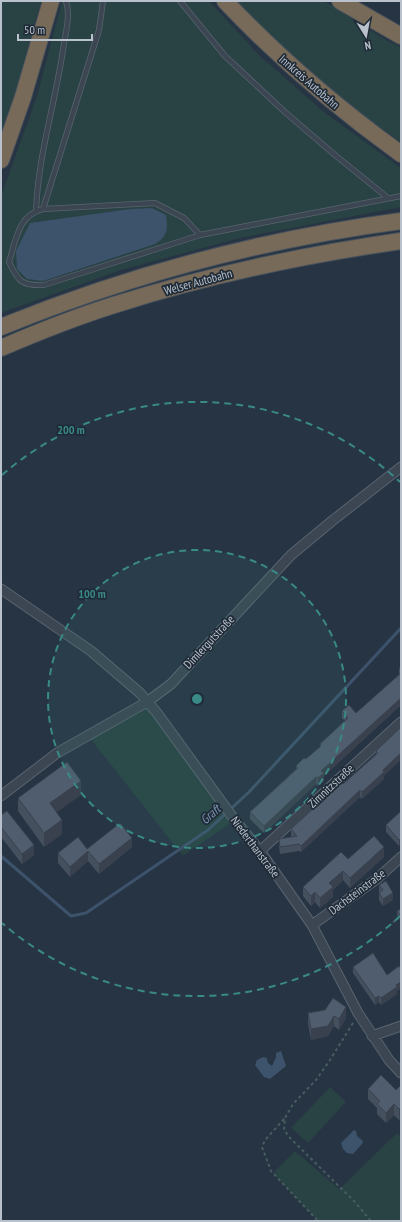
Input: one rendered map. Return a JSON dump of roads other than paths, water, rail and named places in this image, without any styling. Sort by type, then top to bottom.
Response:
[{"type":"highway","points":[[1,160],[23,97],[51,1]]},
{"type":"highway","name":"Innkreis Autobahn","points":[[225,1],[278,54],[323,94],[363,127],[401,154]]},
{"type":"highway","points":[[340,1],[401,36]]},
{"type":"highway","name":"Welser Autobahn","points":[[1,327],[102,289],[161,271],[230,253],[316,235],[401,221]]},
{"type":"highway","name":"Welser Autobahn","points":[[1,348],[37,333],[115,305],[193,282],[277,262],[344,249],[401,241]]},
{"type":"street","name":"Dimlergutstraße","points":[[1,796],[57,754],[147,702],[170,684],[290,555],[401,467]]},
{"type":"street","name":"Niederthanstraße","points":[[1,589],[91,651],[140,694],[157,713],[234,819],[260,851],[312,925],[358,1013],[389,1060],[401,1073]]},
{"type":"street","name":"Zimnitzstraße","points":[[260,851],[401,722]]},
{"type":"street","name":"Dachsteinstraße","points":[[312,925],[378,878],[401,857]]},
{"type":"street","points":[[372,1036],[401,1026]]},
{"type":"lane","points":[[36,211],[42,158],[66,32],[66,1]]},
{"type":"lane","points":[[43,209],[99,30],[103,1]]},
{"type":"lane","points":[[180,1],[225,56],[286,113],[388,198]]},
{"type":"lane","points":[[200,234],[184,218],[154,203],[43,209],[36,211],[21,224],[9,262],[16,277],[29,286],[44,285],[200,234],[401,196]]},
{"type":"water","points":[[152,208],[166,215],[167,220],[165,235],[155,244],[43,281],[27,279],[17,269],[16,251],[30,223],[130,209]]},
{"type":"water","points":[[281,1051],[286,1066],[270,1079],[264,1077],[255,1065],[257,1060],[263,1057],[267,1058],[268,1063],[272,1066],[276,1053]]},
{"type":"water","points":[[354,1130],[356,1131],[357,1136],[363,1141],[353,1154],[347,1153],[343,1149],[341,1143]]},
{"type":"waterway","name":"Graft","points":[[1,856],[71,916],[86,913],[208,830],[249,792],[401,628]]}]
